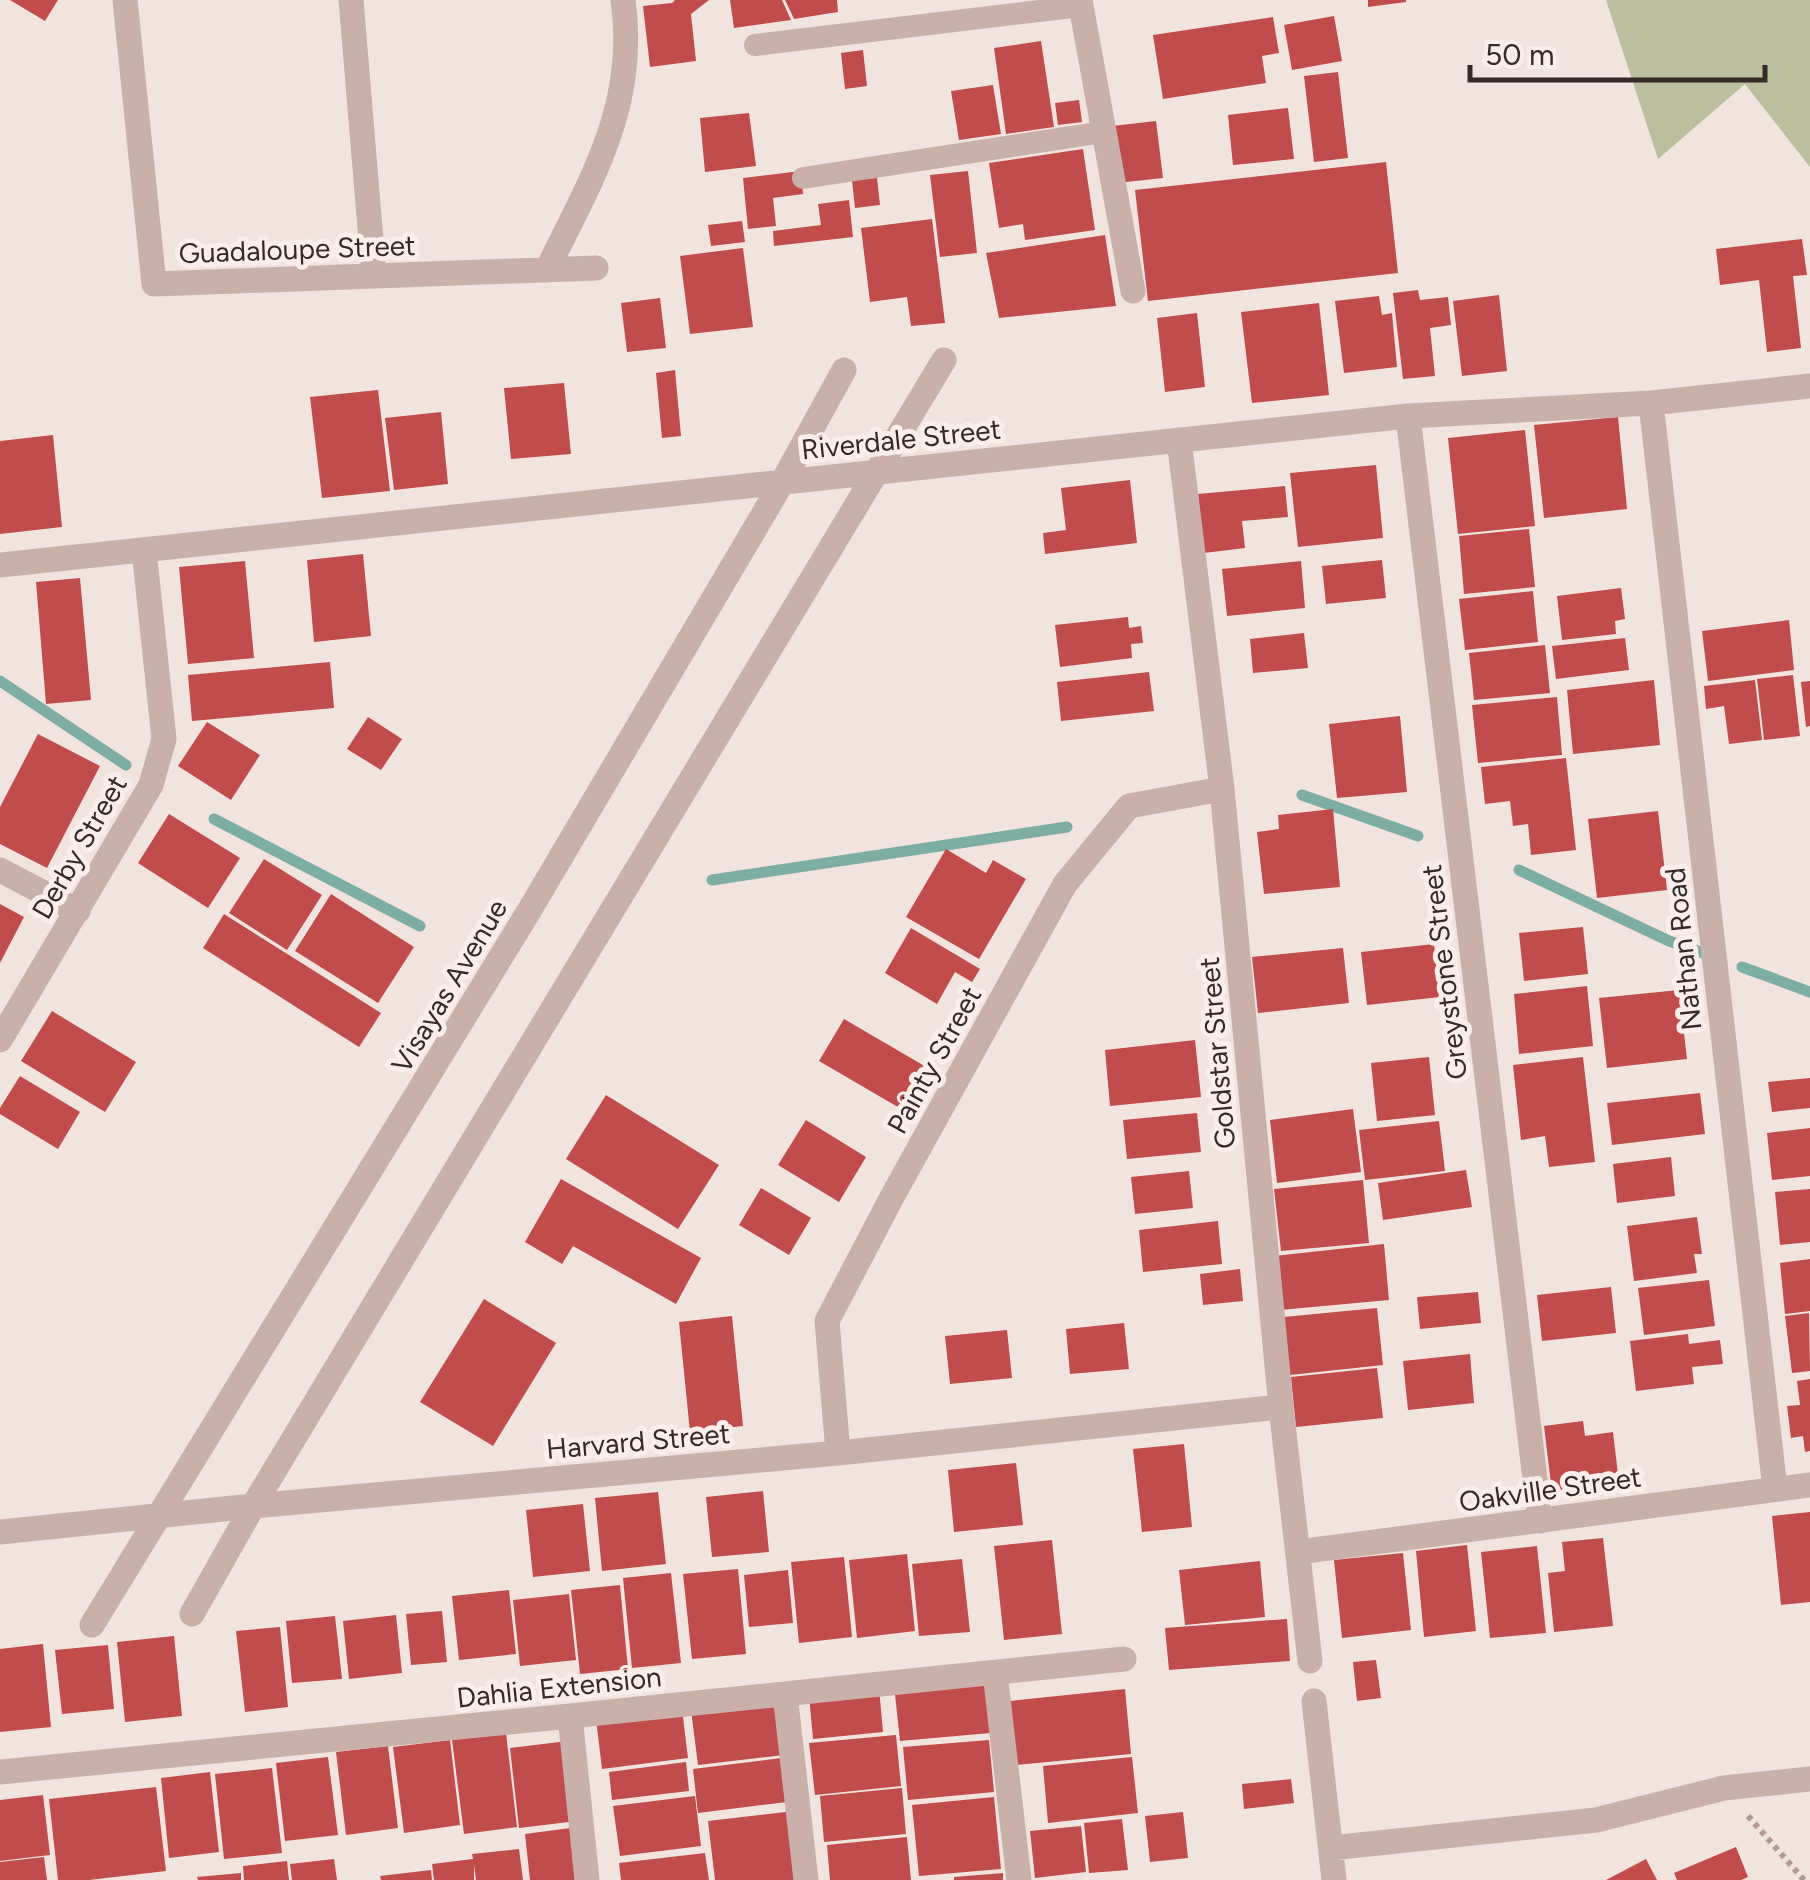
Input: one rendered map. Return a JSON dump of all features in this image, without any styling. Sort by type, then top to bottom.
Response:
[{"type":"street","name":"Guadaloupe Street","points":[[125,0],[154,284],[596,268]]},
{"type":"street","points":[[350,0],[374,276]]},
{"type":"street","points":[[547,270],[607,146],[618,112],[626,70],[623,0]]},
{"type":"street","points":[[1080,3],[1133,291]]},
{"type":"street","points":[[192,1614],[252,1506],[944,360]]},
{"type":"street","name":"Visayas Avenue","points":[[92,1625],[529,912],[783,481],[844,370]]},
{"type":"street","name":"Riverdale Street","points":[[0,565],[1408,416],[1651,403],[1810,386]]},
{"type":"street","name":"Nathan Road","points":[[1651,403],[1775,1489]]},
{"type":"street","name":"Greystone Street","points":[[1408,416],[1540,1521]]},
{"type":"street","name":"Goldstar Street","points":[[1179,440],[1222,790],[1281,1407],[1310,1661]]},
{"type":"street","name":"Derby Street","points":[[0,1040],[151,785],[164,739],[144,550]]},
{"type":"street","name":"Painty Street","points":[[838,1453],[827,1321],[1066,884],[1129,806],[1222,790]]},
{"type":"street","points":[[0,870],[78,911]]},
{"type":"street","name":"Harvard Street","points":[[0,1532],[1281,1407]]},
{"type":"street","name":"Oakville Street","points":[[1298,1552],[1810,1485]]},
{"type":"street","name":"Dahlia Extension","points":[[0,1772],[1124,1658]]},
{"type":"street","points":[[994,1673],[1019,1880]]},
{"type":"street","points":[[785,1694],[806,1880]]},
{"type":"street","points":[[1314,1701],[1334,1880]]},
{"type":"street","points":[[570,1716],[588,1880]]},
{"type":"street","points":[[1331,1848],[1596,1820],[1724,1788],[1810,1778]]},
{"type":"lane","points":[[755,45],[1080,3]]},
{"type":"lane","points":[[803,178],[1104,132]]},
{"type":"path","points":[[1724,1788],[1804,1880]]},
{"type":"green space","points":[[1606,0],[1810,0],[1810,167],[1745,84],[1658,159]]},
{"type":"building","points":[[10,0],[58,0],[45,21]]},
{"type":"building","points":[[675,0],[709,0],[691,14],[696,61],[650,67],[643,6]]},
{"type":"building","points":[[730,0],[782,0],[791,20],[734,28]]},
{"type":"building","points":[[785,0],[837,0],[838,12],[794,19]]},
{"type":"building","points":[[1368,0],[1406,0],[1406,2],[1368,7]]},
{"type":"building","points":[[1334,16],[1342,61],[1292,70],[1284,25]]},
{"type":"building","points":[[1273,17],[1279,53],[1262,56],[1266,83],[1163,99],[1153,35]]},
{"type":"building","points":[[1041,41],[1054,127],[1006,134],[994,48]]},
{"type":"building","points":[[863,50],[867,86],[845,89],[841,53]]},
{"type":"building","points":[[1338,72],[1348,158],[1314,162],[1304,76]]},
{"type":"building","points":[[993,85],[1001,134],[959,140],[951,91]]},
{"type":"building","points":[[1079,100],[1082,122],[1058,125],[1055,103]]},
{"type":"building","points":[[1288,108],[1294,159],[1233,165],[1228,115]]},
{"type":"building","points":[[749,113],[756,166],[705,172],[700,118]]},
{"type":"building","points":[[1156,121],[1163,178],[1117,183],[1112,126]]},
{"type":"building","points":[[1083,149],[1095,230],[1025,240],[1023,224],[999,228],[989,163]]},
{"type":"building","points":[[1386,162],[1398,273],[1148,301],[1135,190]]},
{"type":"building","points":[[801,171],[803,194],[773,198],[776,226],[748,229],[743,178]]},
{"type":"building","points":[[968,171],[977,253],[940,257],[930,175]]},
{"type":"building","points":[[877,178],[880,205],[855,208],[852,180]]},
{"type":"building","points":[[849,200],[853,237],[774,246],[773,231],[821,225],[818,204]]},
{"type":"building","points":[[932,219],[945,323],[911,326],[907,297],[870,302],[861,228]]},
{"type":"building","points":[[742,221],[745,242],[711,246],[708,225]]},
{"type":"building","points":[[1105,235],[1116,306],[999,318],[986,253]]},
{"type":"building","points":[[1802,239],[1807,275],[1793,276],[1801,348],[1767,352],[1759,280],[1720,285],[1716,249]]},
{"type":"building","points":[[743,248],[753,327],[690,334],[680,256]]},
{"type":"building","points":[[1418,290],[1420,300],[1448,297],[1451,325],[1430,328],[1435,376],[1403,379],[1393,293]]},
{"type":"building","points":[[1499,295],[1507,371],[1462,376],[1453,301]]},
{"type":"building","points":[[1379,296],[1382,315],[1392,313],[1397,367],[1344,373],[1335,301]]},
{"type":"building","points":[[660,298],[666,348],[627,352],[621,303]]},
{"type":"building","points":[[1319,303],[1329,395],[1252,403],[1241,312]]},
{"type":"building","points":[[1197,313],[1205,387],[1165,392],[1157,318]]},
{"type":"building","points":[[675,370],[681,436],[662,438],[656,373]]},
{"type":"building","points":[[564,383],[571,454],[511,459],[504,388]]},
{"type":"building","points":[[378,390],[390,491],[322,498],[310,397]]},
{"type":"building","points":[[441,412],[448,484],[394,490],[385,418]]},
{"type":"building","points":[[1618,417],[1627,509],[1544,518],[1534,425]]},
{"type":"building","points":[[1525,430],[1535,526],[1458,534],[1448,438]]},
{"type":"building","points":[[53,435],[62,527],[0,534],[0,441]]},
{"type":"building","points":[[1376,465],[1383,538],[1298,547],[1290,473]]},
{"type":"building","points":[[1130,480],[1137,543],[1045,554],[1043,533],[1066,530],[1061,488]]},
{"type":"building","points":[[1285,486],[1288,517],[1242,521],[1245,548],[1204,553],[1198,494]]},
{"type":"building","points":[[1529,529],[1535,587],[1464,594],[1459,536]]},
{"type":"building","points":[[363,554],[371,636],[314,642],[307,560]]},
{"type":"building","points":[[1382,560],[1386,598],[1326,604],[1322,566]]},
{"type":"building","points":[[245,561],[254,658],[188,664],[179,567]]},
{"type":"building","points":[[1301,561],[1305,608],[1227,616],[1222,569]]},
{"type":"building","points":[[80,578],[91,700],[46,704],[36,582]]},
{"type":"building","points":[[1621,588],[1625,619],[1615,621],[1616,634],[1562,640],[1557,596]]},
{"type":"building","points":[[1533,591],[1538,642],[1465,650],[1459,599]]},
{"type":"building","points":[[1128,617],[1129,628],[1141,626],[1143,643],[1131,644],[1132,658],[1060,667],[1055,625]]},
{"type":"building","points":[[1789,620],[1794,670],[1708,681],[1702,631]]},
{"type":"building","points":[[1304,633],[1308,668],[1253,673],[1250,639]]},
{"type":"building","points":[[1625,638],[1629,670],[1556,679],[1552,646]]},
{"type":"building","points":[[1545,645],[1550,693],[1474,700],[1469,653]]},
{"type":"building","points":[[330,662],[334,708],[192,721],[188,675]]},
{"type":"building","points":[[1149,672],[1154,711],[1061,721],[1057,682]]},
{"type":"building","points":[[1793,675],[1800,736],[1764,740],[1757,679]]},
{"type":"building","points":[[1654,680],[1660,745],[1573,754],[1567,690]]},
{"type":"building","points":[[1755,680],[1762,740],[1729,744],[1724,706],[1706,709],[1704,686]]},
{"type":"building","points":[[1810,681],[1810,726],[1806,727],[1801,682]]},
{"type":"building","points":[[1557,697],[1562,755],[1478,763],[1472,705]]},
{"type":"building","points":[[1400,716],[1407,792],[1337,798],[1329,724]]},
{"type":"building","points":[[368,717],[402,739],[381,770],[347,749]]},
{"type":"building","points":[[207,722],[260,755],[231,800],[178,766]]},
{"type":"building","points":[[38,734],[100,766],[47,868],[0,844],[0,807]]},
{"type":"building","points":[[1566,758],[1576,850],[1531,855],[1528,824],[1513,826],[1510,801],[1485,804],[1481,767]]},
{"type":"building","points":[[1333,809],[1340,887],[1264,894],[1257,832],[1279,829],[1278,815]]},
{"type":"building","points":[[1658,811],[1667,890],[1597,898],[1588,819]]},
{"type":"building","points":[[169,814],[240,858],[208,908],[138,863]]},
{"type":"building","points":[[946,849],[986,873],[993,860],[1026,879],[979,959],[906,917]]},
{"type":"building","points":[[264,859],[322,895],[287,950],[229,913]]},
{"type":"building","points":[[331,894],[414,947],[378,1003],[295,951]]},
{"type":"building","points":[[0,904],[24,917],[0,963]]},
{"type":"building","points":[[224,914],[381,1013],[359,1047],[203,948]]},
{"type":"building","points":[[1583,927],[1588,974],[1524,981],[1519,933]]},
{"type":"building","points":[[911,928],[980,969],[972,982],[955,972],[937,1004],[885,973]]},
{"type":"building","points":[[1434,944],[1440,997],[1367,1005],[1361,952]]},
{"type":"building","points":[[1343,948],[1349,1003],[1258,1013],[1252,957]]},
{"type":"building","points":[[1587,986],[1593,1046],[1519,1054],[1514,994]]},
{"type":"building","points":[[1679,990],[1687,1059],[1607,1068],[1599,998]]},
{"type":"building","points":[[52,1011],[136,1062],[105,1112],[21,1061]]},
{"type":"building","points":[[844,1019],[928,1068],[903,1110],[819,1061]]},
{"type":"building","points":[[1195,1040],[1201,1097],[1110,1106],[1105,1050]]},
{"type":"building","points":[[1429,1057],[1435,1115],[1377,1121],[1371,1063]]},
{"type":"building","points":[[1583,1057],[1595,1162],[1549,1167],[1545,1136],[1521,1140],[1513,1065]]},
{"type":"building","points":[[20,1076],[80,1112],[58,1149],[0,1114]]},
{"type":"building","points":[[1810,1078],[1810,1108],[1772,1112],[1768,1082]]},
{"type":"building","points":[[1700,1093],[1705,1134],[1612,1145],[1607,1103]]},
{"type":"building","points":[[606,1095],[719,1165],[678,1229],[566,1159]]},
{"type":"building","points":[[1353,1109],[1361,1172],[1277,1183],[1270,1120]]},
{"type":"building","points":[[1197,1113],[1201,1152],[1127,1159],[1123,1120]]},
{"type":"building","points":[[806,1120],[866,1157],[839,1202],[778,1165]]},
{"type":"building","points":[[1439,1121],[1445,1171],[1365,1180],[1359,1130]]},
{"type":"building","points":[[1810,1128],[1810,1176],[1772,1180],[1767,1133]]},
{"type":"building","points":[[1671,1157],[1675,1196],[1617,1203],[1613,1164]]},
{"type":"building","points":[[1466,1170],[1472,1207],[1383,1220],[1378,1183]]},
{"type":"building","points":[[1189,1171],[1193,1208],[1135,1214],[1131,1177]]},
{"type":"building","points":[[561,1179],[701,1258],[676,1304],[573,1246],[562,1264],[525,1242]]},
{"type":"building","points":[[1363,1180],[1369,1243],[1281,1251],[1274,1189]]},
{"type":"building","points":[[761,1188],[811,1218],[789,1255],[739,1225]]},
{"type":"building","points":[[1810,1189],[1810,1242],[1780,1245],[1775,1192]]},
{"type":"building","points":[[1697,1217],[1702,1254],[1694,1254],[1697,1273],[1634,1281],[1627,1226]]},
{"type":"building","points":[[1218,1221],[1222,1264],[1143,1272],[1139,1230]]},
{"type":"building","points":[[1384,1244],[1389,1300],[1280,1310],[1274,1256]]},
{"type":"building","points":[[1810,1259],[1810,1311],[1785,1314],[1780,1263]]},
{"type":"building","points":[[1240,1269],[1243,1301],[1203,1305],[1200,1274]]},
{"type":"building","points":[[1709,1280],[1715,1326],[1644,1335],[1638,1288]]},
{"type":"building","points":[[1611,1287],[1616,1333],[1542,1341],[1537,1295]]},
{"type":"building","points":[[1478,1292],[1481,1323],[1420,1329],[1417,1297]]},
{"type":"building","points":[[484,1299],[556,1343],[493,1446],[420,1402]]},
{"type":"building","points":[[1377,1308],[1383,1365],[1290,1375],[1284,1317]]},
{"type":"building","points":[[1809,1313],[1810,1371],[1792,1373],[1785,1316]]},
{"type":"building","points":[[732,1316],[743,1426],[690,1432],[679,1322]]},
{"type":"building","points":[[1124,1323],[1129,1369],[1070,1374],[1066,1329]]},
{"type":"building","points":[[1007,1330],[1012,1378],[950,1384],[945,1336]]},
{"type":"building","points":[[1688,1334],[1689,1344],[1720,1340],[1723,1364],[1692,1367],[1694,1384],[1636,1391],[1630,1341]]},
{"type":"building","points":[[1470,1354],[1474,1403],[1408,1410],[1403,1361]]},
{"type":"building","points":[[1377,1368],[1383,1418],[1296,1427],[1291,1377]]},
{"type":"building","points":[[1810,1379],[1810,1451],[1805,1452],[1803,1436],[1791,1438],[1787,1406],[1800,1405],[1797,1381]]},
{"type":"building","points":[[1583,1421],[1585,1436],[1613,1432],[1619,1483],[1552,1492],[1544,1426]]},
{"type":"building","points":[[1184,1444],[1192,1527],[1142,1532],[1133,1449]]},
{"type":"building","points":[[1016,1463],[1023,1525],[954,1532],[948,1470]]},
{"type":"building","points":[[763,1491],[769,1552],[712,1557],[706,1497]]},
{"type":"building","points":[[658,1492],[666,1564],[602,1571],[595,1498]]},
{"type":"building","points":[[583,1504],[590,1571],[533,1577],[526,1510]]},
{"type":"building","points":[[1810,1512],[1810,1602],[1781,1605],[1772,1516]]},
{"type":"building","points":[[1603,1538],[1613,1626],[1554,1632],[1548,1573],[1565,1571],[1562,1542]]},
{"type":"building","points":[[1052,1540],[1062,1634],[1004,1640],[994,1546]]},
{"type":"building","points":[[1467,1545],[1476,1631],[1424,1637],[1416,1551]]},
{"type":"building","points":[[1537,1546],[1546,1633],[1490,1638],[1481,1552]]},
{"type":"building","points":[[1403,1553],[1411,1630],[1342,1638],[1334,1560]]},
{"type":"building","points":[[907,1554],[915,1631],[857,1638],[849,1560]]},
{"type":"building","points":[[844,1557],[852,1637],[799,1643],[791,1562]]},
{"type":"building","points":[[962,1559],[970,1632],[919,1636],[912,1564]]},
{"type":"building","points":[[1260,1561],[1265,1617],[1185,1625],[1179,1570]]},
{"type":"building","points":[[738,1569],[746,1654],[692,1659],[683,1574]]},
{"type":"building","points":[[788,1570],[793,1623],[749,1627],[744,1575]]},
{"type":"building","points":[[671,1573],[681,1663],[632,1668],[623,1578]]},
{"type":"building","points":[[620,1585],[628,1669],[580,1674],[571,1590]]},
{"type":"building","points":[[509,1590],[516,1654],[459,1660],[452,1596]]},
{"type":"building","points":[[569,1594],[576,1660],[520,1666],[513,1600]]},
{"type":"building","points":[[442,1611],[447,1662],[411,1665],[406,1614]]},
{"type":"building","points":[[396,1615],[402,1673],[349,1679],[343,1621]]},
{"type":"building","points":[[335,1616],[342,1679],[292,1683],[286,1621]]},
{"type":"building","points":[[1287,1619],[1290,1661],[1169,1670],[1165,1628]]},
{"type":"building","points":[[280,1627],[288,1707],[245,1712],[236,1631]]},
{"type":"building","points":[[174,1636],[182,1716],[125,1722],[117,1642]]},
{"type":"building","points":[[43,1644],[51,1727],[0,1732],[0,1649]]},
{"type":"building","points":[[108,1645],[114,1709],[62,1714],[55,1650]]},
{"type":"building","points":[[1376,1660],[1381,1698],[1357,1701],[1353,1662]]},
{"type":"building","points":[[985,1677],[990,1733],[900,1741],[894,1685]]},
{"type":"building","points":[[879,1688],[883,1732],[813,1739],[809,1695]]},
{"type":"building","points":[[1125,1689],[1131,1754],[1016,1765],[1010,1701]]},
{"type":"building","points":[[777,1700],[784,1755],[698,1765],[691,1710]]},
{"type":"building","points":[[682,1709],[688,1758],[602,1769],[596,1719]]},
{"type":"building","points":[[506,1733],[517,1827],[464,1834],[452,1740]]},
{"type":"building","points":[[896,1735],[901,1786],[815,1795],[809,1743]]},
{"type":"building","points":[[450,1740],[460,1825],[404,1833],[393,1747]]},
{"type":"building","points":[[989,1740],[994,1792],[908,1800],[903,1747]]},
{"type":"building","points":[[568,1741],[577,1821],[519,1828],[510,1748]]},
{"type":"building","points":[[388,1746],[398,1828],[346,1835],[336,1752]]},
{"type":"building","points":[[328,1757],[338,1835],[285,1841],[276,1763]]},
{"type":"building","points":[[1132,1757],[1138,1813],[1048,1823],[1043,1766]]},
{"type":"building","points":[[781,1758],[787,1802],[698,1813],[693,1769]]},
{"type":"building","points":[[686,1762],[689,1791],[612,1800],[609,1772]]},
{"type":"building","points":[[272,1768],[282,1853],[224,1859],[215,1774]]},
{"type":"building","points":[[210,1772],[219,1852],[169,1858],[161,1778]]},
{"type":"building","points":[[1291,1779],[1294,1803],[1244,1809],[1242,1784]]},
{"type":"building","points":[[156,1787],[166,1871],[58,1880],[49,1799]]},
{"type":"building","points":[[902,1788],[906,1834],[824,1842],[820,1796]]},
{"type":"building","points":[[43,1795],[50,1855],[0,1861],[0,1800]]},
{"type":"building","points":[[695,1796],[701,1846],[620,1856],[613,1806]]},
{"type":"building","points":[[994,1797],[1001,1869],[919,1876],[912,1805]]},
{"type":"building","points":[[794,1811],[802,1880],[715,1880],[708,1821]]},
{"type":"building","points":[[1183,1812],[1188,1858],[1150,1862],[1145,1816]]},
{"type":"building","points":[[1122,1819],[1128,1870],[1089,1873],[1084,1823]]},
{"type":"building","points":[[1081,1826],[1086,1872],[1035,1878],[1030,1831]]},
{"type":"building","points":[[578,1827],[585,1880],[530,1880],[525,1834]]},
{"type":"building","points":[[907,1837],[911,1880],[830,1880],[827,1845]]},
{"type":"building","points":[[1736,1847],[1748,1877],[1677,1880],[1674,1873]]},
{"type":"building","points":[[519,1849],[523,1880],[476,1880],[474,1865],[474,1880],[434,1880],[432,1864],[473,1859],[472,1854]]},
{"type":"building","points":[[705,1853],[709,1880],[621,1880],[619,1863]]},
{"type":"building","points":[[44,1857],[47,1880],[0,1880],[0,1862]]},
{"type":"building","points":[[334,1859],[337,1880],[292,1880],[290,1864]]},
{"type":"building","points":[[1646,1859],[1657,1880],[1606,1880]]},
{"type":"building","points":[[287,1861],[289,1880],[244,1880],[243,1866]]},
{"type":"building","points":[[431,1870],[432,1880],[381,1880],[380,1876]]},
{"type":"building","points":[[241,1873],[241,1880],[197,1877]]},
{"type":"building","points":[[1003,1873],[1003,1880],[954,1880],[954,1877]]},
{"type":"waterway","points":[[0,681],[126,765]]},
{"type":"waterway","points":[[1302,795],[1418,836]]},
{"type":"waterway","points":[[214,819],[420,926]]},
{"type":"waterway","points":[[712,880],[1067,827]]},
{"type":"waterway","points":[[1519,870],[1669,941],[1703,953]]},
{"type":"waterway","points":[[1742,967],[1810,992]]}]
